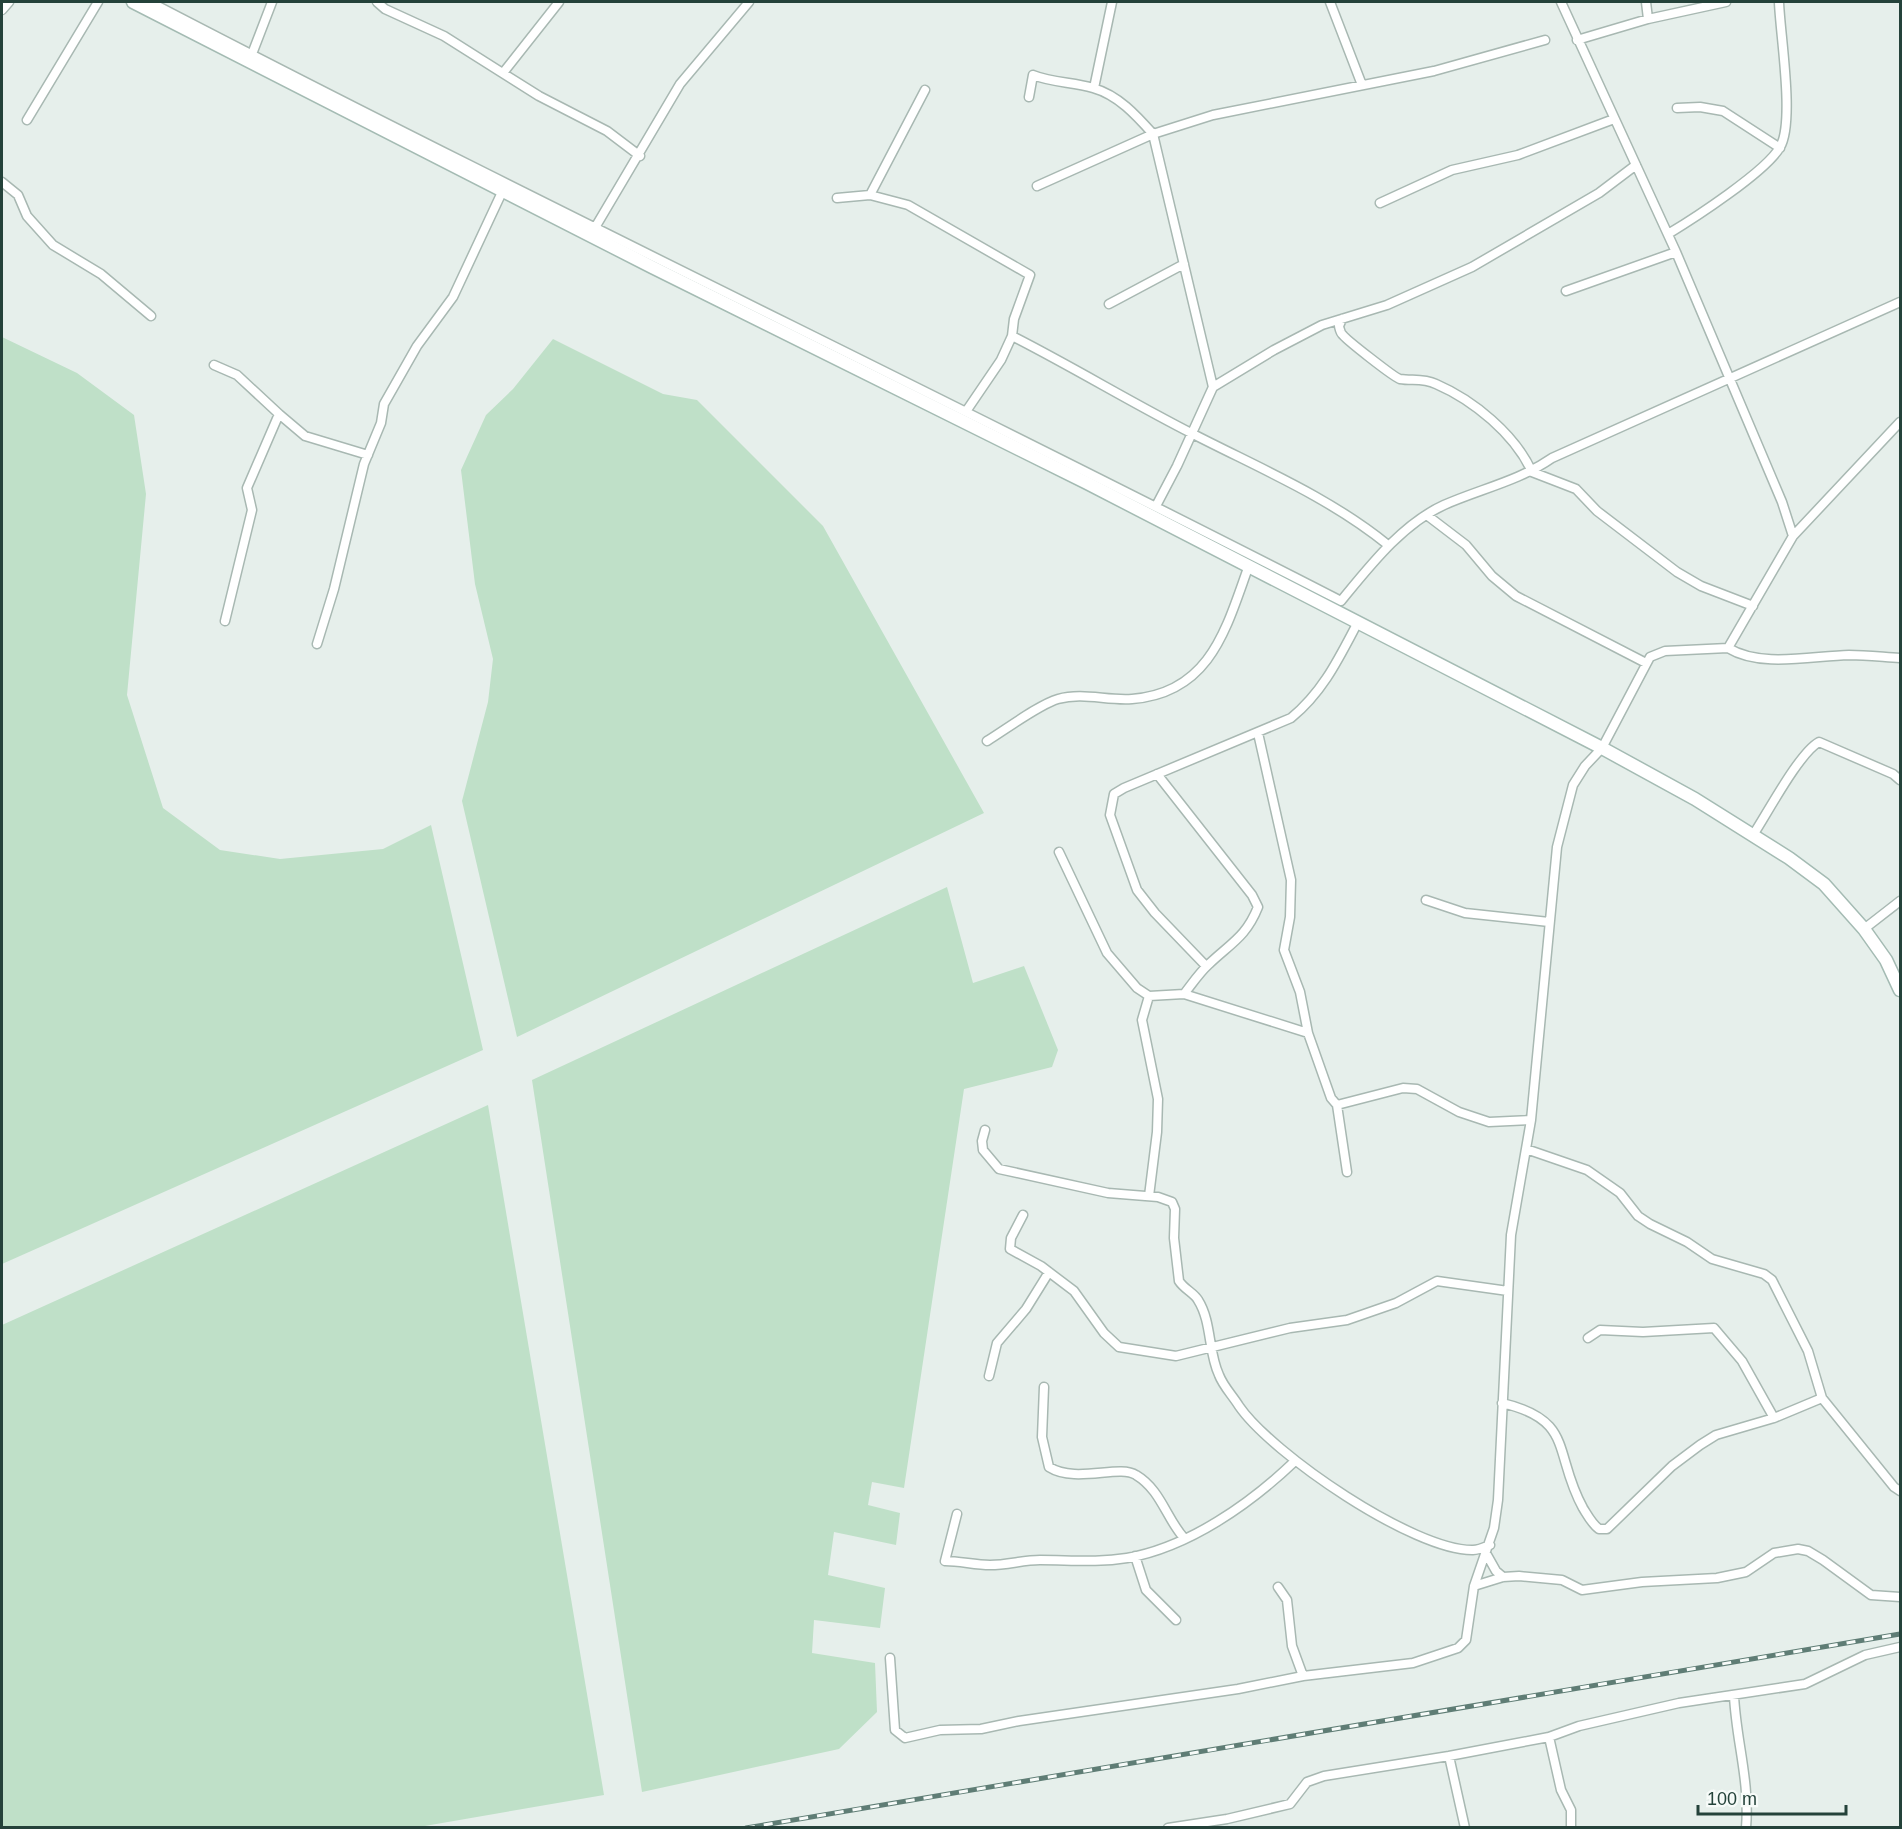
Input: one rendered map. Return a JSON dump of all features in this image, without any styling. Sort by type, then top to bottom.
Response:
[{"type":"main road","points":[[133,2],[1088,483],[1248,568],[1602,748],[1753,835],[1824,884],[1864,929],[1886,960],[1900,990]]},
{"type":"street","points":[[2,10],[9,2]]},
{"type":"street","points":[[27,120],[98,2]]},
{"type":"street","points":[[150,2],[967,410],[1341,601],[1388,545],[1441,506],[1532,472],[1552,458],[1900,302]]},
{"type":"street","points":[[252,54],[272,2]]},
{"type":"street","points":[[377,2],[385,9],[444,36],[538,96],[565,107],[607,131],[640,156]]},
{"type":"street","points":[[503,74],[559,2]]},
{"type":"street","points":[[596,226],[640,156],[680,84],[749,2]]},
{"type":"street","points":[[1094,88],[1112,2]]},
{"type":"street","points":[[1330,2],[1362,85]]},
{"type":"street","points":[[1561,2],[1676,252],[1778,492],[1793,536]]},
{"type":"street","points":[[1646,2],[1648,19]]},
{"type":"street","points":[[1577,40],[1648,19],[1726,2]]},
{"type":"street","points":[[1668,234],[1735,187],[1780,148],[1787,126],[1779,2]]},
{"type":"street","points":[[1036,186],[1153,134],[1213,115],[1434,71],[1545,40]]},
{"type":"street","points":[[1029,97],[1033,75],[1049,81],[1094,88],[1130,107],[1153,134],[1213,387]]},
{"type":"street","points":[[870,195],[925,90]]},
{"type":"street","points":[[1677,108],[1700,107],[1723,111],[1780,148]]},
{"type":"street","points":[[1380,203],[1452,170],[1518,155],[1614,119]]},
{"type":"street","points":[[1156,506],[1213,387],[1274,350],[1322,325],[1387,305],[1472,267],[1599,193],[1636,165]]},
{"type":"street","points":[[2,182],[18,195],[27,216],[53,245],[100,274],[151,316]]},
{"type":"street","points":[[317,644],[334,589],[368,455],[381,423],[384,404],[417,346],[453,297],[503,190]]},
{"type":"street","points":[[837,198],[870,195],[908,205],[1030,275],[1014,319],[1012,336],[1001,360],[967,410]]},
{"type":"street","points":[[1566,291],[1676,252]]},
{"type":"street","points":[[1109,304],[1184,264]]},
{"type":"street","points":[[1342,319],[1339,326],[1342,334],[1399,379],[1422,379],[1437,384],[1488,416],[1526,458],[1532,472],[1576,489],[1605,518],[1677,572],[1701,586],[1753,606]]},
{"type":"street","points":[[1012,336],[1192,434],[1306,491],[1360,522],[1388,545]]},
{"type":"street","points":[[214,365],[237,375],[305,436],[368,455]]},
{"type":"street","points":[[225,621],[252,510],[247,488],[279,414]]},
{"type":"street","points":[[1728,648],[1793,536],[1900,422]]},
{"type":"street","points":[[1428,516],[1466,545],[1492,576],[1516,596],[1646,663]]},
{"type":"street","points":[[987,741],[1055,699],[1076,695],[1132,699],[1159,692],[1183,682],[1206,663],[1227,628],[1248,568]]},
{"type":"street","points":[[1206,966],[1155,913],[1137,890],[1110,815],[1114,794],[1291,718],[1311,702],[1326,681],[1358,622]]},
{"type":"street","points":[[890,1658],[896,1730],[905,1738],[940,1730],[981,1729],[1019,1721],[1113,1709],[1303,1676],[1413,1663],[1458,1648],[1466,1640],[1474,1586],[1490,1545],[1498,1500],[1511,1235],[1531,1120],[1557,847],[1566,805],[1584,766],[1602,748],[1650,657],[1665,651],[1728,648],[1737,654],[1765,658],[1850,656],[1900,658]]},
{"type":"street","points":[[1258,733],[1291,880],[1290,917],[1284,950],[1300,993],[1308,1033],[1331,1098],[1337,1105],[1347,1172]]},
{"type":"street","points":[[1753,835],[1802,761],[1819,742],[1893,774],[1900,780]]},
{"type":"street","points":[[1157,774],[1252,895],[1258,907],[1250,926],[1241,938],[1206,966],[1184,994]]},
{"type":"street","points":[[1059,852],[1107,953],[1137,988],[1149,996],[1184,994],[1308,1033]]},
{"type":"street","points":[[1426,900],[1465,913],[1549,922]]},
{"type":"street","points":[[1864,929],[1900,901]]},
{"type":"street","points":[[1149,996],[1142,1020],[1158,1099],[1158,1132],[1149,1196]]},
{"type":"street","points":[[1337,1105],[1404,1088],[1417,1089],[1459,1112],[1489,1122],[1531,1120]]},
{"type":"street","points":[[985,1130],[983,1150],[999,1169],[1108,1193],[1149,1196],[1172,1202],[1175,1209],[1174,1238],[1179,1281],[1198,1299],[1204,1314],[1219,1376],[1240,1408],[1295,1461],[1338,1490],[1409,1532],[1445,1545],[1472,1550],[1490,1545]]},
{"type":"street","points":[[1526,1149],[1587,1170],[1620,1193],[1638,1215],[1687,1242],[1702,1254],[1764,1274],[1772,1281],[1804,1343],[1822,1398],[1894,1487],[1900,1491]]},
{"type":"street","points":[[1023,1215],[1011,1238],[1010,1249],[1050,1272],[1074,1291],[1104,1333],[1119,1347],[1176,1356],[1290,1328],[1347,1320],[1396,1303],[1437,1281],[1508,1291]]},
{"type":"street","points":[[989,1376],[997,1343],[1026,1309],[1050,1272]]},
{"type":"street","points":[[1588,1338],[1600,1330],[1643,1332],[1714,1328],[1742,1361],[1774,1418]]},
{"type":"street","points":[[1044,1387],[1042,1437],[1049,1467],[1067,1474],[1124,1472],[1138,1476],[1161,1499],[1176,1529],[1184,1538]]},
{"type":"street","points":[[1502,1403],[1539,1415],[1550,1425],[1561,1446],[1567,1474],[1577,1496],[1593,1525],[1599,1530],[1607,1529],[1672,1466],[1716,1435],[1774,1418],[1822,1398]]},
{"type":"street","points":[[957,1514],[945,1561],[1007,1565],[1039,1560],[1084,1563],[1135,1556],[1156,1551],[1184,1538],[1243,1503],[1271,1483],[1295,1461]]},
{"type":"street","points":[[1474,1586],[1503,1577],[1543,1577],[1562,1580],[1582,1590],[1642,1582],[1696,1581],[1746,1572],[1774,1553],[1798,1549],[1808,1551],[1823,1560],[1871,1595],[1900,1597]]},
{"type":"street","points":[[1487,1555],[1496,1571],[1503,1577]]},
{"type":"street","points":[[1135,1556],[1146,1590],[1176,1620]]},
{"type":"street","points":[[1278,1587],[1287,1600],[1292,1646],[1303,1676]]},
{"type":"street","points":[[1168,1827],[1227,1819],[1290,1804],[1307,1782],[1324,1776],[1549,1737],[1630,1714],[1805,1684],[1865,1655],[1900,1647]]},
{"type":"street","points":[[1734,1695],[1736,1727],[1747,1777],[1749,1799],[1746,1827]]},
{"type":"street","points":[[1549,1737],[1561,1790],[1569,1802],[1571,1827]]},
{"type":"street","points":[[1449,1756],[1465,1827]]},
{"type":"green space","points":[[2,337],[77,373],[134,415],[146,494],[127,695],[163,808],[220,850],[280,859],[383,849],[431,825],[483,1050],[2,1264]]},
{"type":"green space","points":[[553,339],[663,394],[697,400],[823,526],[984,813],[517,1037],[462,801],[488,702],[493,659],[475,584],[461,470],[486,415],[513,389]]},
{"type":"green space","points":[[947,887],[973,983],[1024,966],[1058,1050],[1052,1067],[964,1089],[904,1488],[872,1482],[868,1505],[900,1513],[896,1545],[834,1532],[828,1575],[885,1588],[880,1628],[814,1620],[812,1653],[875,1663],[877,1712],[839,1749],[642,1792],[532,1080]]},
{"type":"green space","points":[[488,1105],[604,1795],[419,1827],[2,1827],[2,1325]]},
{"type":"railway","points":[[746,1828],[1900,1634]]}]
